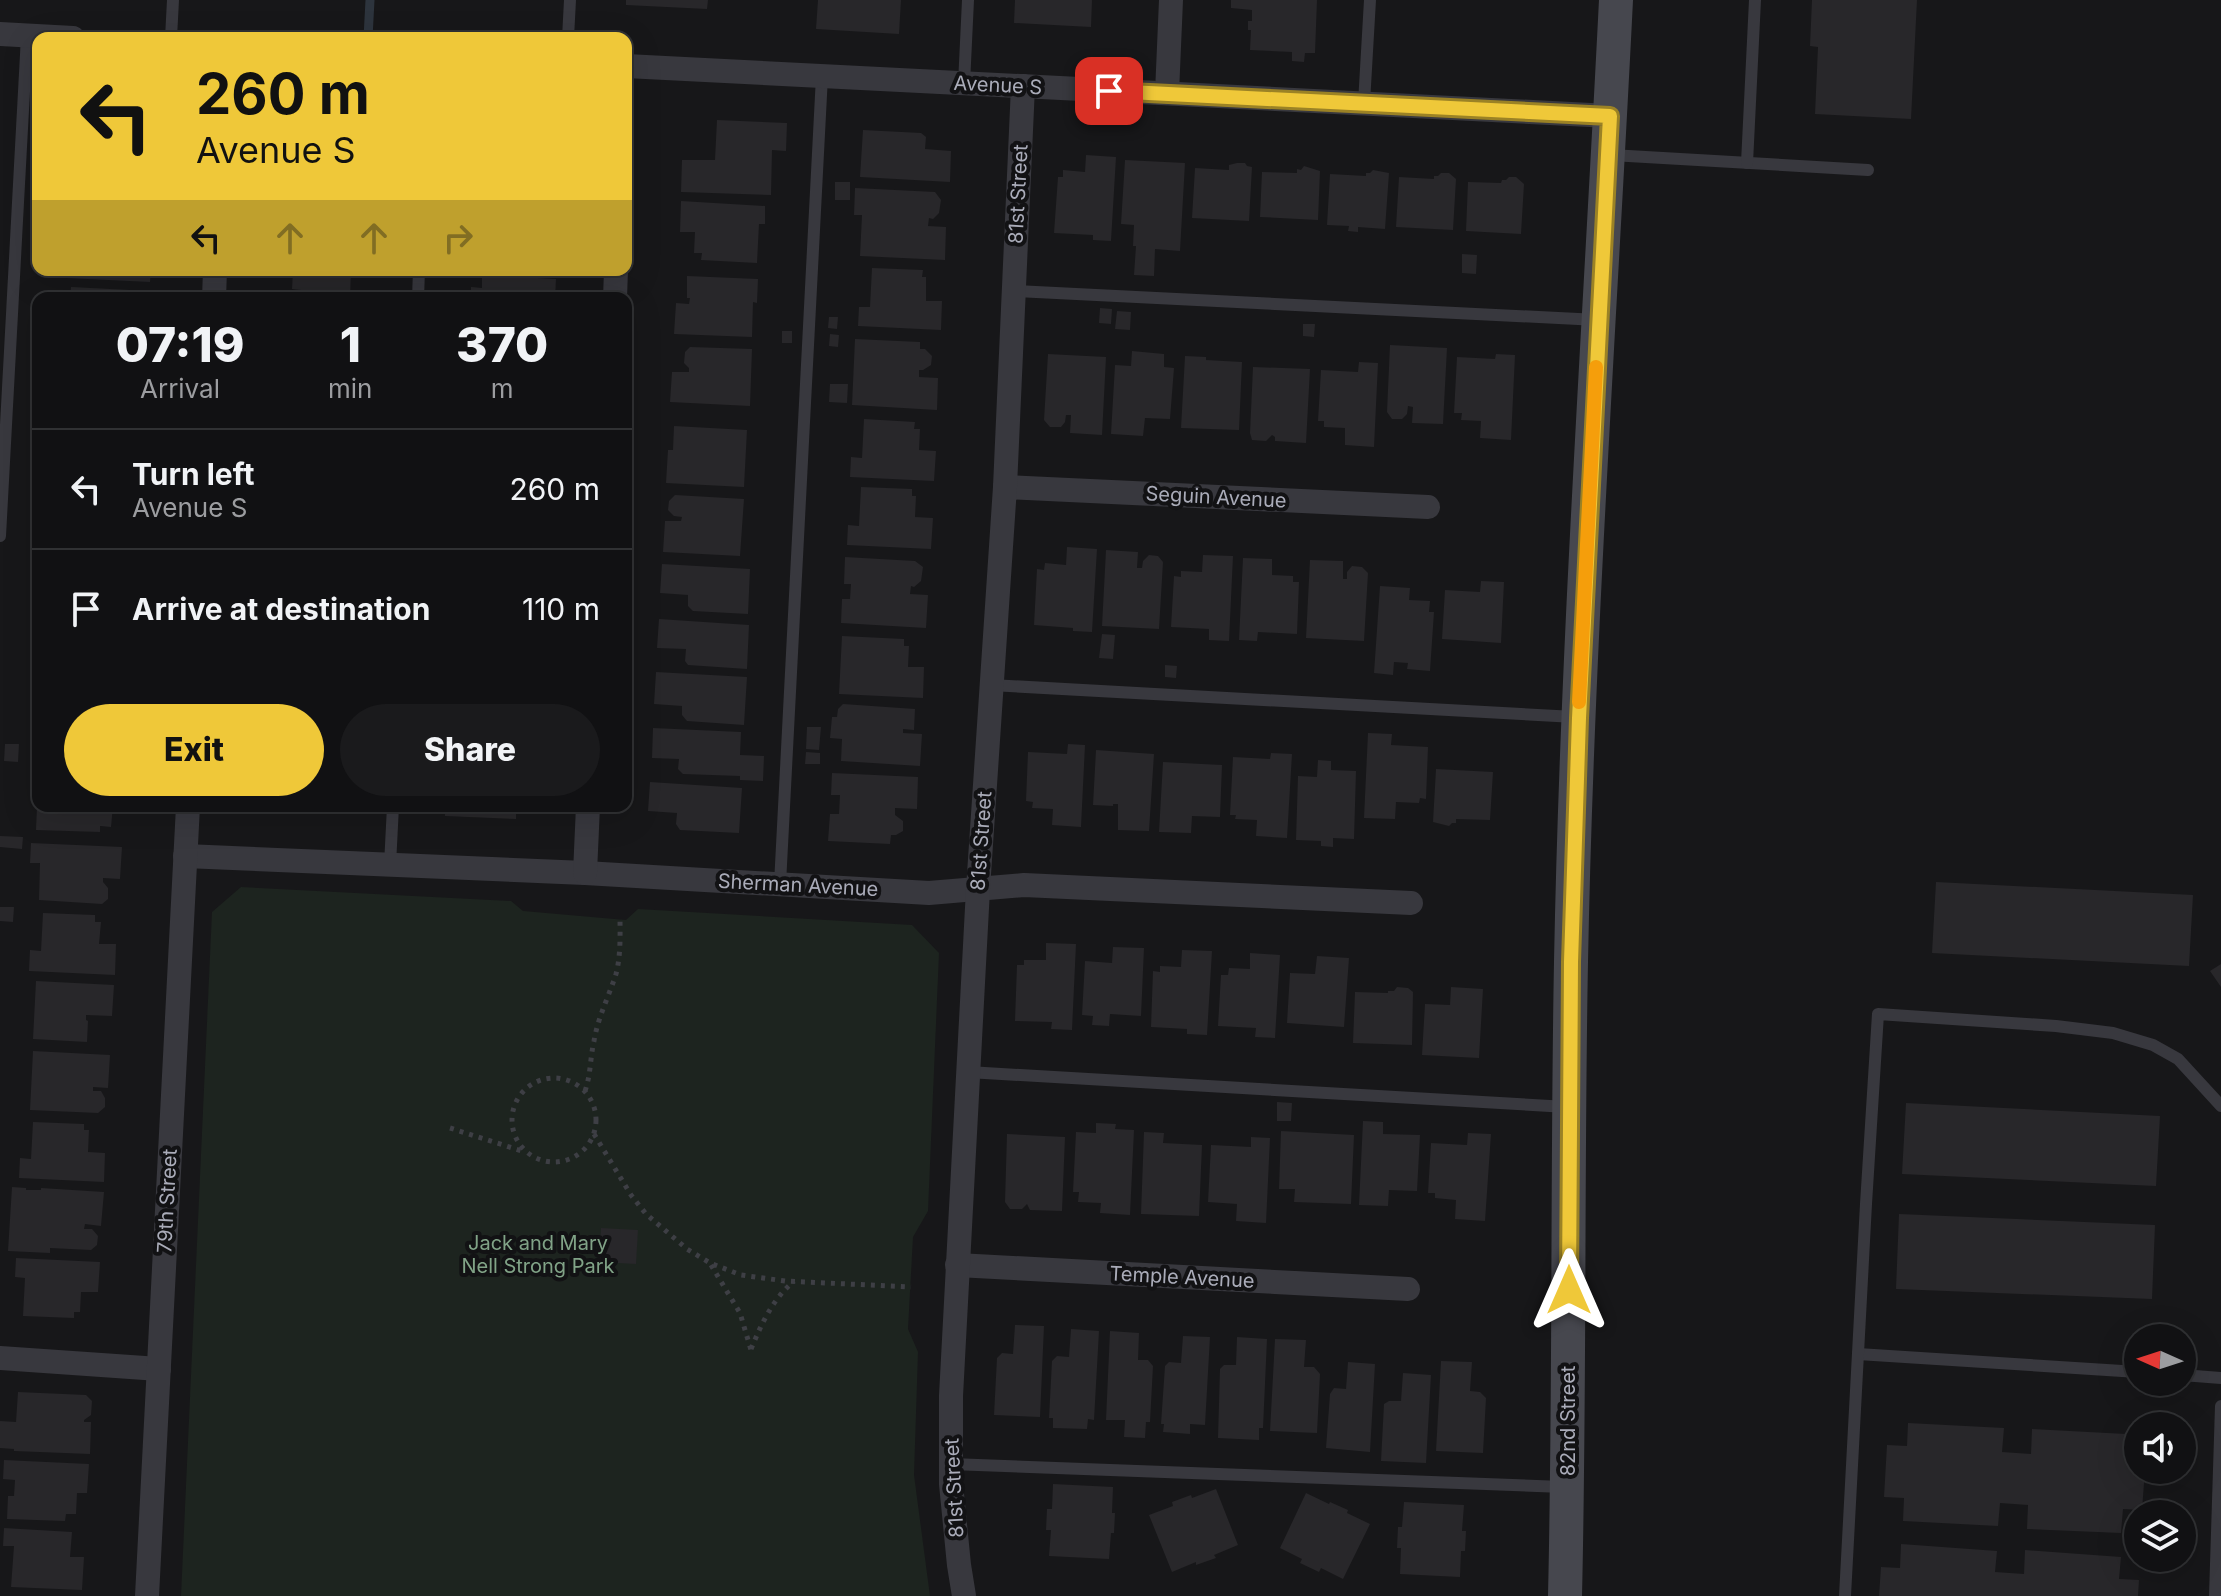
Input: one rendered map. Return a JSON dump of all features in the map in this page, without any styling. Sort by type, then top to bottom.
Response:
[{"type":"main road","name":"82nd Street","points":[[1565,1596],[1571,962],[1579,718],[1616,0]]},
{"type":"street","points":[[1167,93],[1171,0]]},
{"type":"street","points":[[0,34],[32,36]]},
{"type":"street","name":"Avenue S","points":[[632,66],[1610,116]]},
{"type":"street","name":"81st Street","points":[[964,1596],[953,1511],[951,1396],[978,889],[1005,487],[1023,86]]},
{"type":"street","name":"Seguin Avenue","points":[[1005,487],[1428,507]]},
{"type":"street","name":"79th Street","points":[[147,1596],[188,812]]},
{"type":"street","points":[[585,873],[588,812]]},
{"type":"street","name":"Sherman Avenue","points":[[185,856],[585,873],[929,893],[1024,885],[1411,903]]},
{"type":"street","name":"Temple Avenue","points":[[957,1265],[1408,1289]]},
{"type":"street","points":[[0,1358],[159,1369]]},
{"type":"lane","points":[[171,32],[173,0]]},
{"type":"lane","points":[[568,32],[570,0]]},
{"type":"lane","points":[[964,84],[968,0]]},
{"type":"lane","points":[[1364,103],[1370,0]]},
{"type":"lane","points":[[1747,163],[1755,0]]},
{"type":"lane","points":[[0,536],[27,36]]},
{"type":"lane","points":[[780,884],[822,76]]},
{"type":"lane","points":[[1608,155],[1868,170]]},
{"type":"lane","points":[[1014,291],[1599,320]]},
{"type":"lane","points":[[991,685],[1579,718]]},
{"type":"lane","points":[[390,865],[393,812]]},
{"type":"lane","points":[[1845,1596],[1878,1014],[2113,1033],[2153,1045],[2178,1059],[2221,1106]]},
{"type":"lane","points":[[968,1072],[1570,1107]]},
{"type":"lane","points":[[1858,1354],[2124,1371]]},
{"type":"lane","points":[[2196,1376],[2221,1378]]},
{"type":"lane","points":[[2215,1596],[2221,1406]]},
{"type":"lane","points":[[951,1464],[1567,1487]]},
{"type":"path","points":[[585,1092],[593,1042],[619,959],[620,916]]},
{"type":"path","points":[[450,1128],[526,1153],[540,1161],[555,1163],[569,1160],[582,1153],[594,1134],[596,1113],[585,1092],[572,1082],[559,1078],[545,1078],[522,1091],[511,1116],[517,1143],[526,1153]]},
{"type":"path","points":[[594,1134],[646,1214],[687,1249],[710,1263],[741,1275],[911,1287]]},
{"type":"path","points":[[710,1263],[740,1313],[751,1350],[775,1301],[794,1281]]},
{"type":"green space","name":"Jack and Mary Nell Strong Park","points":[[241,887],[511,901],[523,911],[626,920],[638,909],[912,925],[939,953],[928,1211],[913,1237],[908,1329],[918,1352],[914,1475],[930,1596],[181,1596],[212,912]]},
{"type":"building","points":[[626,0],[708,0],[707,9],[626,5]]},
{"type":"building","points":[[818,0],[901,0],[899,34],[816,29]]},
{"type":"building","points":[[1015,0],[1092,0],[1091,27],[1014,23]]},
{"type":"building","points":[[1231,0],[1317,0],[1315,53],[1305,53],[1304,62],[1292,61],[1292,52],[1250,50],[1248,21],[1252,21],[1252,10],[1231,8]]},
{"type":"building","points":[[1812,0],[1917,0],[1911,119],[1815,114],[1818,47],[1810,46]]},
{"type":"building","points":[[717,120],[787,123],[786,151],[772,150],[771,195],[681,192],[682,160],[715,160]]},
{"type":"building","points":[[863,130],[921,133],[926,137],[925,149],[951,151],[950,182],[860,177]]},
{"type":"building","points":[[1086,155],[1116,157],[1111,241],[1093,240],[1093,235],[1054,233],[1058,177],[1063,177],[1063,170],[1085,172]]},
{"type":"building","points":[[1125,160],[1185,163],[1180,251],[1155,249],[1154,276],[1134,275],[1134,225],[1121,224]]},
{"type":"building","points":[[1237,163],[1252,167],[1249,221],[1192,218],[1195,168],[1229,170],[1229,165]]},
{"type":"building","points":[[1304,166],[1320,171],[1318,220],[1260,217],[1262,172],[1297,173],[1297,169],[1301,170]]},
{"type":"building","points":[[1373,170],[1389,173],[1385,229],[1358,227],[1358,232],[1348,231],[1349,226],[1327,225],[1330,174],[1366,176]]},
{"type":"building","points":[[1441,173],[1449,173],[1456,179],[1453,230],[1396,227],[1399,177],[1434,179]]},
{"type":"building","points":[[1509,177],[1516,177],[1524,184],[1521,234],[1466,231],[1468,182],[1501,183]]},
{"type":"building","points":[[835,182],[850,182],[850,200],[835,200]]},
{"type":"building","points":[[855,188],[935,192],[941,200],[939,213],[933,219],[929,218],[928,226],[946,227],[945,260],[860,256],[862,215],[854,215]]},
{"type":"building","points":[[681,201],[765,206],[765,224],[759,224],[757,263],[701,260],[702,253],[694,253],[695,232],[680,232]]},
{"type":"building","points":[[1462,254],[1477,255],[1476,274],[1462,273]]},
{"type":"building","points":[[872,268],[923,270],[926,301],[942,301],[941,330],[858,326],[859,307],[870,307]]},
{"type":"building","points":[[66,276],[150,276],[150,282]]},
{"type":"building","points":[[293,276],[351,276],[350,292],[301,292],[292,289]]},
{"type":"building","points":[[482,276],[556,279],[555,292],[471,292],[471,287],[482,288]]},
{"type":"building","points":[[687,276],[758,279],[757,303],[753,302],[752,337],[674,334],[676,303],[689,304]]},
{"type":"building","points":[[71,287],[149,291],[149,292],[71,292]]},
{"type":"building","points":[[1100,308],[1112,309],[1111,324],[1099,323]]},
{"type":"building","points":[[1117,311],[1131,312],[1130,330],[1115,329]]},
{"type":"building","points":[[829,317],[838,317],[837,329],[828,328]]},
{"type":"building","points":[[1303,324],[1315,324],[1314,337],[1303,336]]},
{"type":"building","points":[[782,331],[792,331],[792,343],[782,343]]},
{"type":"building","points":[[830,334],[839,335],[838,347],[829,346]]},
{"type":"building","points":[[855,339],[920,342],[920,349],[925,349],[932,356],[931,365],[919,370],[919,377],[938,378],[937,410],[852,405]]},
{"type":"building","points":[[1390,345],[1447,348],[1443,424],[1412,423],[1413,407],[1408,406],[1407,414],[1402,419],[1392,419],[1387,412]]},
{"type":"building","points":[[690,347],[752,349],[750,406],[670,402],[672,372],[689,372],[684,363],[685,352]]},
{"type":"building","points":[[1132,351],[1164,354],[1164,367],[1174,368],[1170,419],[1145,418],[1143,436],[1111,434],[1115,365],[1131,366]]},
{"type":"building","points":[[1048,354],[1106,357],[1102,435],[1070,433],[1071,415],[1066,415],[1061,427],[1050,427],[1044,420]]},
{"type":"building","points":[[1496,354],[1515,355],[1511,440],[1480,438],[1481,421],[1461,420],[1462,413],[1454,413],[1457,357],[1495,359]]},
{"type":"building","points":[[1185,356],[1242,362],[1239,430],[1181,428]]},
{"type":"building","points":[[1359,362],[1378,363],[1374,447],[1345,445],[1345,428],[1324,427],[1324,421],[1318,421],[1321,370],[1358,372]]},
{"type":"building","points":[[1253,367],[1310,369],[1306,443],[1275,441],[1272,435],[1266,441],[1252,440]]},
{"type":"building","points":[[830,384],[848,384],[847,403],[829,402]]},
{"type":"building","points":[[864,419],[915,422],[914,429],[920,429],[919,450],[936,451],[934,481],[850,477],[851,457],[862,458]]},
{"type":"building","points":[[674,426],[747,430],[744,487],[666,483],[668,450],[673,450]]},
{"type":"building","points":[[861,487],[912,489],[912,496],[916,496],[915,517],[933,518],[931,549],[847,545],[848,525],[859,526]]},
{"type":"building","points":[[675,495],[744,499],[740,556],[663,552],[665,521],[681,521],[682,517],[674,516],[668,510],[669,501]]},
{"type":"building","points":[[1067,547],[1097,549],[1092,632],[1034,625],[1037,569],[1044,570],[1045,563],[1066,565]]},
{"type":"building","points":[[1106,550],[1138,552],[1137,568],[1142,568],[1143,561],[1149,555],[1158,556],[1163,562],[1159,629],[1102,626]]},
{"type":"building","points":[[1203,555],[1233,556],[1229,641],[1209,640],[1209,629],[1171,627],[1174,576],[1181,577],[1181,571],[1202,572]]},
{"type":"building","points":[[845,557],[915,561],[923,567],[921,581],[911,586],[910,594],[928,595],[926,628],[841,623],[842,599],[850,599],[851,584],[844,584]]},
{"type":"building","points":[[1243,558],[1272,559],[1272,575],[1293,576],[1293,582],[1299,582],[1297,634],[1258,632],[1257,641],[1239,640]]},
{"type":"building","points":[[1310,560],[1343,561],[1343,579],[1347,579],[1347,572],[1352,566],[1362,567],[1368,573],[1364,641],[1306,638]]},
{"type":"building","points":[[662,564],[750,569],[748,614],[693,611],[688,606],[688,595],[660,593]]},
{"type":"building","points":[[1481,581],[1504,582],[1501,643],[1442,639],[1445,590],[1480,592]]},
{"type":"building","points":[[1380,586],[1410,588],[1409,600],[1430,601],[1429,612],[1434,612],[1430,671],[1407,669],[1408,663],[1394,662],[1393,675],[1374,673]]},
{"type":"building","points":[[659,619],[749,625],[747,669],[688,665],[685,661],[686,649],[657,648]]},
{"type":"building","points":[[1102,634],[1115,635],[1113,659],[1099,658]]},
{"type":"building","points":[[842,636],[904,639],[904,646],[909,646],[908,667],[924,667],[923,698],[839,694]]},
{"type":"building","points":[[1165,665],[1177,666],[1176,678],[1165,677]]},
{"type":"building","points":[[656,672],[747,677],[744,725],[687,721],[682,715],[682,706],[654,704]]},
{"type":"building","points":[[843,704],[915,709],[914,730],[903,729],[903,733],[922,734],[920,766],[841,761],[842,739],[830,738],[832,717],[837,717],[838,709]]},
{"type":"building","points":[[807,727],[821,727],[819,750],[806,749]]},
{"type":"building","points":[[653,728],[741,732],[740,755],[764,756],[763,781],[740,780],[740,776],[683,774],[678,769],[679,759],[652,758]]},
{"type":"building","points":[[1368,733],[1392,734],[1391,745],[1428,747],[1426,799],[1420,798],[1419,803],[1396,802],[1395,819],[1364,818]]},
{"type":"building","points":[[5,744],[19,744],[18,762],[4,761]]},
{"type":"building","points":[[1068,744],[1085,745],[1081,827],[1052,825],[1053,809],[1032,808],[1033,802],[1026,801],[1028,752],[1067,754]]},
{"type":"building","points":[[1096,750],[1154,754],[1149,831],[1118,830],[1118,804],[1093,805]]},
{"type":"building","points":[[806,752],[820,753],[820,764],[805,764]]},
{"type":"building","points":[[1271,753],[1292,754],[1287,838],[1256,836],[1257,820],[1235,819],[1236,815],[1230,815],[1233,757],[1270,759]]},
{"type":"building","points":[[1318,760],[1331,761],[1331,770],[1356,771],[1354,839],[1333,838],[1333,847],[1321,846],[1321,841],[1296,840],[1298,776],[1317,777]]},
{"type":"building","points":[[1163,762],[1222,765],[1220,817],[1192,816],[1191,833],[1159,832]]},
{"type":"building","points":[[1436,769],[1493,772],[1490,820],[1456,819],[1456,823],[1449,826],[1433,822]]},
{"type":"building","points":[[832,773],[918,777],[917,809],[895,808],[895,815],[903,821],[903,831],[891,835],[890,844],[828,841],[830,814],[839,814],[840,795],[831,795]]},
{"type":"building","points":[[650,782],[742,788],[739,833],[680,830],[676,824],[677,813],[648,811]]},
{"type":"building","points":[[37,812],[112,812],[111,827],[100,826],[100,832],[36,830]]},
{"type":"building","points":[[445,812],[516,812],[516,819],[445,816]]},
{"type":"building","points":[[0,836],[23,837],[22,849],[0,847]]},
{"type":"building","points":[[31,843],[122,847],[120,879],[103,878],[108,888],[108,899],[102,904],[39,900],[40,863],[30,863]]},
{"type":"building","points":[[1936,882],[2193,895],[2189,966],[1932,953]]},
{"type":"building","points":[[0,907],[14,907],[13,922],[0,921]]},
{"type":"building","points":[[43,913],[95,915],[95,922],[101,922],[99,944],[116,944],[115,975],[29,971],[30,950],[41,951]]},
{"type":"building","points":[[1046,943],[1076,944],[1072,1030],[1051,1029],[1052,1022],[1015,1021],[1017,965],[1024,965],[1024,960],[1046,960]]},
{"type":"building","points":[[1113,947],[1144,948],[1141,1016],[1110,1014],[1109,1026],[1092,1025],[1093,1016],[1082,1015],[1085,961],[1112,963]]},
{"type":"building","points":[[1182,950],[1212,951],[1207,1035],[1187,1034],[1187,1029],[1151,1027],[1153,971],[1160,972],[1160,966],[1181,967]]},
{"type":"building","points":[[1250,953],[1280,955],[1275,1038],[1255,1037],[1256,1028],[1218,1026],[1221,975],[1228,975],[1229,968],[1250,969]]},
{"type":"building","points":[[1317,956],[1349,958],[1344,1027],[1287,1023],[1290,973],[1315,974]]},
{"type":"building","points":[[2221,964],[2221,987],[2210,971]]},
{"type":"building","points":[[36,981],[114,985],[112,1016],[86,1015],[87,1042],[33,1039]]},
{"type":"building","points":[[1397,987],[1413,992],[1412,1045],[1353,1043],[1355,992],[1388,993]]},
{"type":"building","points":[[1451,987],[1483,989],[1479,1058],[1422,1055],[1425,1004],[1450,1005]]},
{"type":"building","points":[[33,1051],[110,1055],[108,1088],[93,1087],[93,1091],[101,1091],[105,1107],[98,1113],[30,1110]]},
{"type":"building","points":[[1277,1102],[1292,1103],[1291,1121],[1277,1121]]},
{"type":"building","points":[[1906,1103],[2160,1116],[2156,1186],[1902,1174]]},
{"type":"building","points":[[1363,1121],[1383,1122],[1383,1134],[1420,1135],[1417,1191],[1389,1190],[1388,1206],[1359,1205]]},
{"type":"building","points":[[33,1122],[84,1124],[84,1130],[89,1130],[88,1152],[105,1153],[104,1182],[19,1178],[20,1158],[31,1159]]},
{"type":"building","points":[[1096,1123],[1116,1124],[1115,1129],[1134,1130],[1130,1215],[1100,1213],[1101,1203],[1078,1202],[1079,1192],[1073,1192],[1076,1132],[1096,1133]]},
{"type":"building","points":[[1281,1131],[1354,1135],[1351,1204],[1294,1202],[1295,1189],[1279,1189]]},
{"type":"building","points":[[1144,1132],[1164,1133],[1163,1143],[1202,1145],[1199,1216],[1141,1214]]},
{"type":"building","points":[[1468,1133],[1491,1134],[1485,1221],[1455,1219],[1456,1200],[1435,1198],[1435,1193],[1428,1193],[1431,1143],[1467,1145]]},
{"type":"building","points":[[1007,1134],[1065,1137],[1062,1211],[1030,1210],[1027,1204],[1022,1209],[1010,1209],[1005,1202]]},
{"type":"building","points":[[1251,1137],[1270,1138],[1266,1223],[1236,1221],[1237,1204],[1208,1202],[1211,1145],[1251,1147]]},
{"type":"building","points":[[12,1187],[104,1192],[101,1226],[85,1224],[84,1229],[92,1229],[98,1236],[97,1245],[91,1250],[50,1248],[50,1253],[8,1251]]},
{"type":"building","points":[[1899,1214],[2155,1225],[2152,1299],[1896,1289]]},
{"type":"building","points":[[601,1228],[638,1230],[636,1264],[599,1262]]},
{"type":"building","points":[[16,1258],[100,1262],[98,1292],[81,1292],[80,1312],[74,1312],[74,1318],[23,1316],[25,1278],[15,1277]]},
{"type":"building","points":[[1015,1325],[1044,1326],[1040,1417],[994,1415],[997,1358],[1002,1353],[1013,1354]]},
{"type":"building","points":[[1071,1329],[1099,1331],[1094,1420],[1088,1419],[1087,1429],[1053,1428],[1053,1418],[1049,1418],[1052,1361],[1057,1356],[1069,1357]]},
{"type":"building","points":[[1110,1331],[1139,1333],[1138,1360],[1148,1360],[1153,1366],[1150,1422],[1146,1422],[1145,1438],[1124,1437],[1125,1420],[1106,1420]]},
{"type":"building","points":[[1183,1336],[1210,1337],[1205,1425],[1190,1424],[1190,1434],[1163,1432],[1164,1424],[1161,1424],[1165,1366],[1169,1362],[1181,1363]]},
{"type":"building","points":[[1237,1337],[1267,1339],[1263,1428],[1259,1428],[1259,1440],[1218,1438],[1220,1369],[1224,1365],[1236,1365]]},
{"type":"building","points":[[1275,1339],[1306,1340],[1304,1367],[1314,1367],[1320,1374],[1317,1433],[1270,1431]]},
{"type":"building","points":[[1441,1361],[1472,1362],[1470,1391],[1480,1392],[1486,1398],[1483,1453],[1436,1451]]},
{"type":"building","points":[[1348,1362],[1375,1364],[1370,1452],[1326,1448],[1330,1394],[1334,1388],[1346,1389]]},
{"type":"building","points":[[1403,1373],[1431,1375],[1426,1463],[1381,1461],[1384,1404],[1401,1401]]},
{"type":"building","points":[[18,1392],[86,1395],[92,1401],[91,1415],[84,1420],[91,1422],[90,1454],[0,1448],[0,1421],[16,1422]]},
{"type":"building","points":[[1908,1423],[2004,1428],[2002,1452],[2031,1454],[2032,1429],[2124,1434],[2124,1484],[2144,1484],[2143,1500],[2124,1500],[2121,1533],[2027,1529],[2028,1505],[2000,1503],[1998,1526],[1903,1521],[1904,1498],[1884,1497],[1887,1445],[1907,1446]]},
{"type":"building","points":[[4,1460],[89,1464],[87,1493],[77,1493],[76,1514],[66,1514],[65,1521],[7,1519],[8,1496],[14,1496],[15,1480],[3,1479]]},
{"type":"building","points":[[1053,1484],[1113,1487],[1114,1533],[1111,1533],[1109,1559],[1049,1556],[1051,1530],[1046,1530],[1047,1509],[1052,1509]]},
{"type":"building","points":[[1216,1489],[1238,1545],[1214,1555],[1216,1558],[1172,1572],[1149,1515],[1173,1506],[1172,1502]]},
{"type":"building","points":[[1306,1493],[1348,1510],[1347,1513],[1370,1524],[1343,1579],[1321,1568],[1319,1572],[1300,1563],[1302,1559],[1280,1548]]},
{"type":"building","points":[[1404,1502],[1464,1505],[1462,1531],[1466,1531],[1465,1551],[1461,1551],[1460,1577],[1400,1574],[1398,1527],[1402,1527]]},
{"type":"building","points":[[4,1528],[72,1532],[70,1557],[84,1557],[82,1590],[11,1587],[14,1546],[3,1546]]},
{"type":"building","points":[[1901,1544],[1997,1551],[1995,1572],[2024,1574],[2025,1550],[2121,1557],[2119,1579],[2139,1580],[2138,1596],[1879,1596],[1881,1567],[1900,1568]]},
{"type":"waterway","points":[[368,32],[370,0]]},
{"type":"slow traffic","points":[[1579,702],[1596,367]]},
{"type":"route","points":[[1109,91],[1610,116],[1579,718],[1571,962],[1569,1290]]}]
